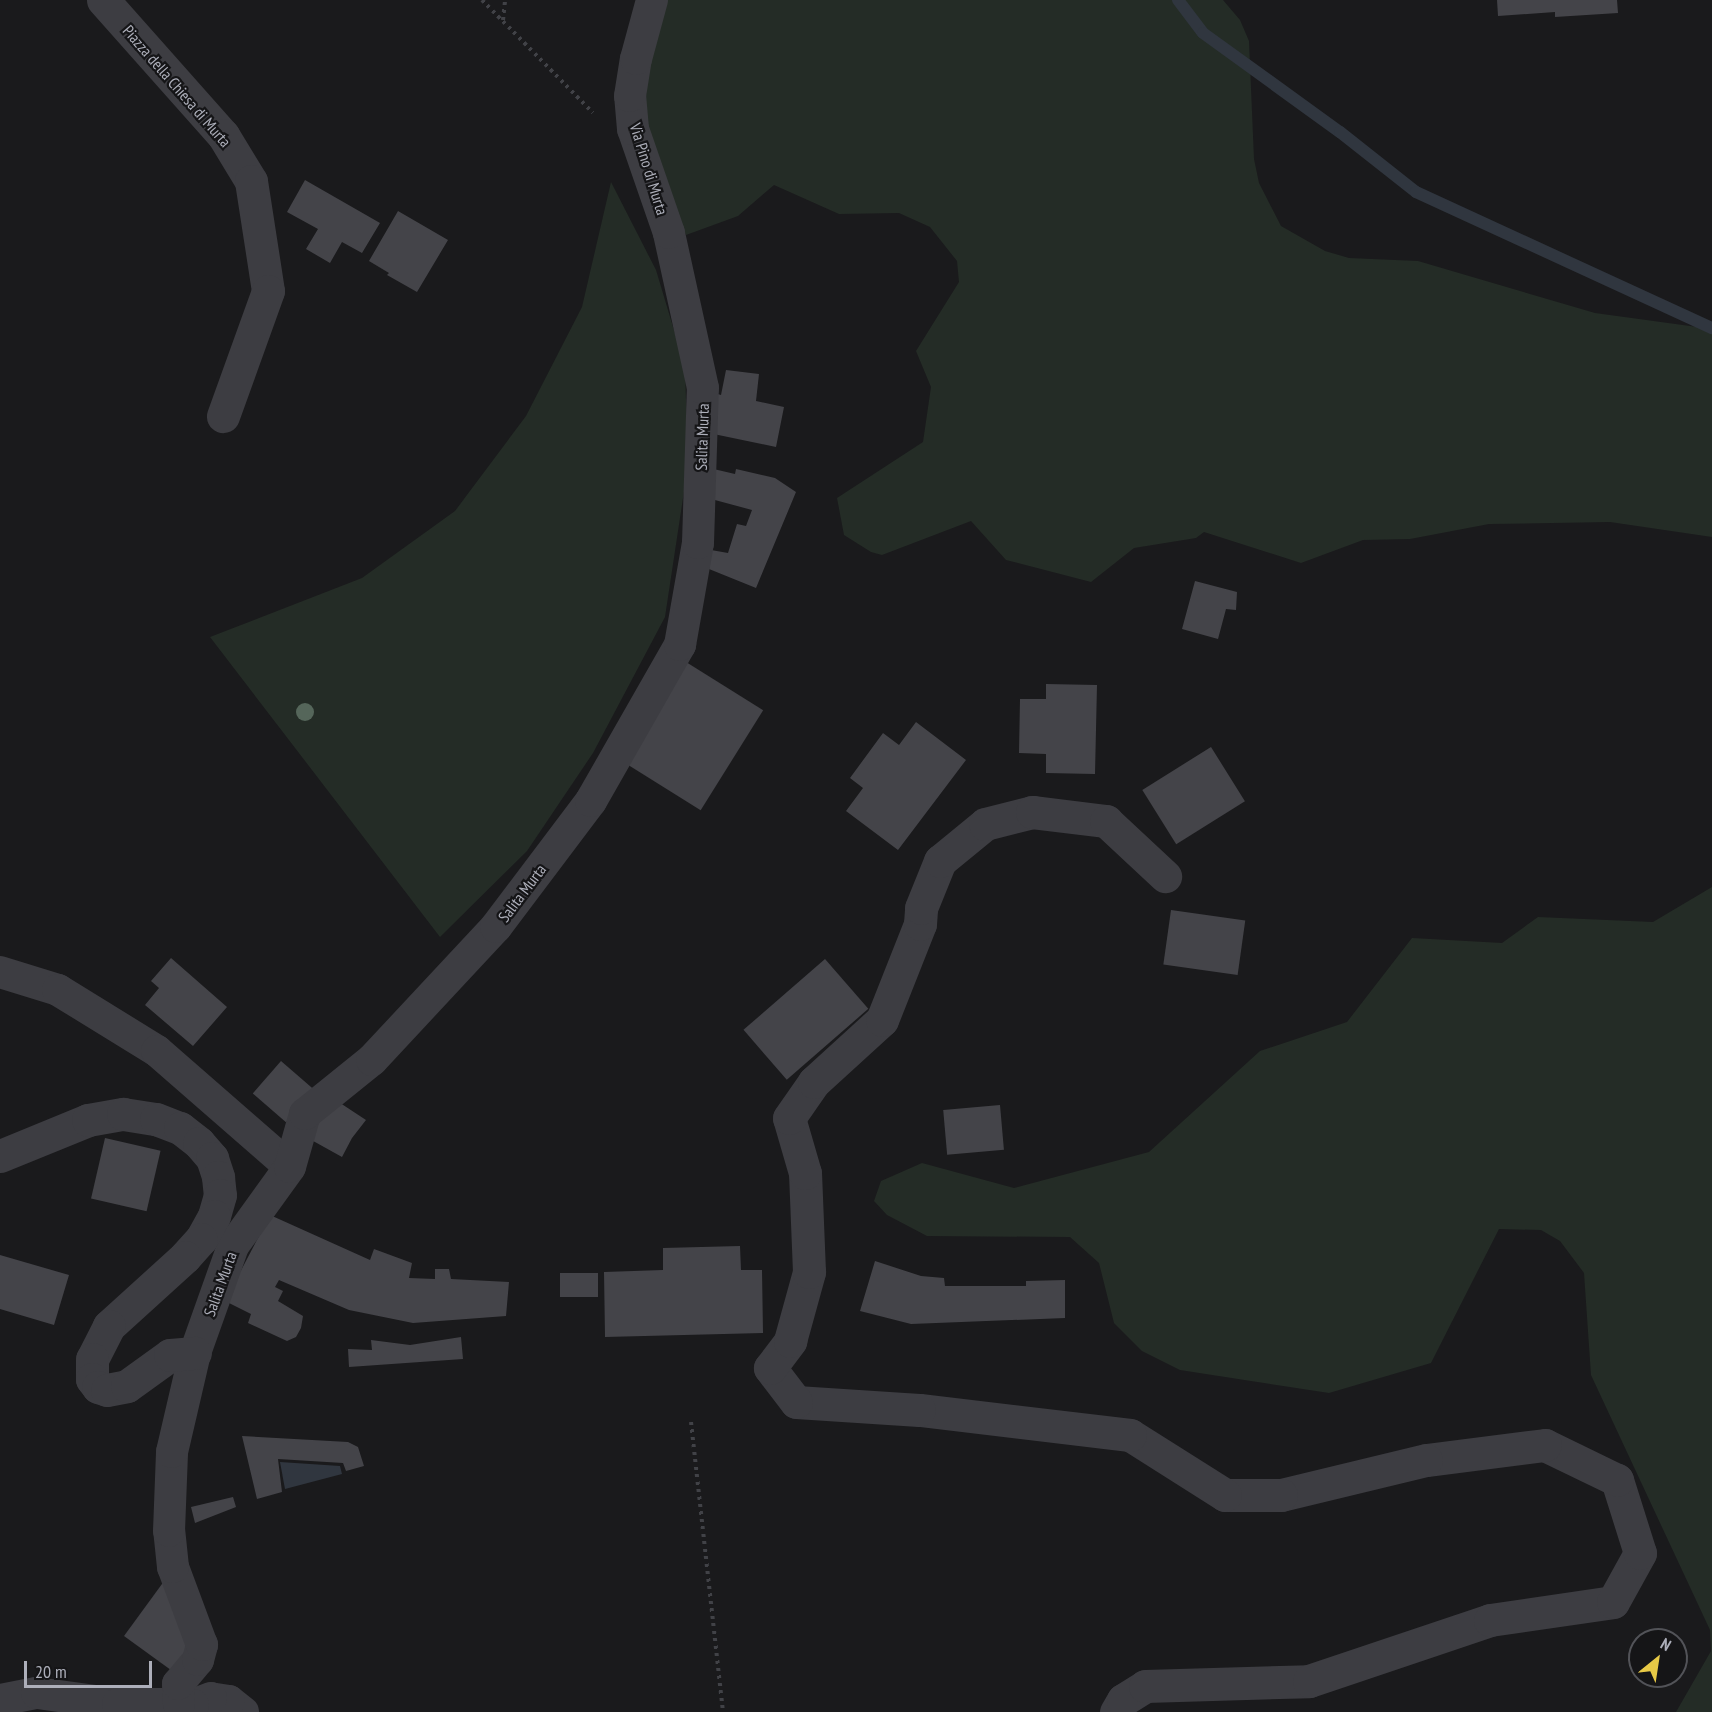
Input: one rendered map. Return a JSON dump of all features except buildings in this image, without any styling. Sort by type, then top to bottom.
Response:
[{"type":"street","name":"Piazza della Chiesa di Murta","points":[[103,0],[222,135],[251,181],[268,291],[223,416]]},
{"type":"street","name":"Via Pino di Murta","points":[[652,0],[636,59],[630,96],[633,129],[669,233]]},
{"type":"street","name":"Salita Murta","points":[[179,1704],[178,1684],[198,1660],[202,1645],[173,1567],[169,1531],[172,1452],[195,1353],[233,1246],[290,1167],[305,1114],[372,1060],[438,991],[496,927],[591,801],[680,645],[698,543],[703,388],[669,233]]},
{"type":"street","points":[[1116,1712],[1123,1700],[1145,1686],[1309,1681],[1490,1620],[1613,1602],[1640,1553],[1617,1480],[1545,1445],[1426,1460],[1281,1496],[1225,1495],[1130,1435],[919,1410],[796,1402],[770,1368],[790,1341],[809,1272],[805,1173],[789,1118],[814,1082],[882,1020],[920,924],[921,908],[940,861],[985,824],[1032,812],[1106,821],[1164,876]]},
{"type":"street","points":[[0,972],[58,990],[157,1051],[290,1167]]},
{"type":"street","points":[[0,1156],[88,1120],[123,1114],[156,1119],[180,1128],[199,1143],[212,1158],[218,1177],[220,1195],[214,1216],[201,1239],[185,1257],[110,1326],[92,1359],[92,1379],[98,1387],[107,1390],[126,1386],[170,1355],[195,1353]]},
{"type":"street","points":[[0,1700],[38,1693],[118,1704],[193,1705],[211,1698],[229,1701],[243,1712]]},
{"type":"path","points":[[482,0],[600,120]]},
{"type":"path","points":[[503,21],[505,0]]},
{"type":"path","points":[[691,1422],[723,1712]]},
{"type":"shaded area","points":[[666,0],[1223,0],[1240,20],[1249,41],[1254,159],[1259,183],[1281,226],[1325,251],[1349,258],[1418,261],[1595,313],[1712,329],[1712,537],[1610,522],[1489,524],[1410,539],[1363,540],[1301,563],[1204,532],[1196,538],[1134,548],[1091,582],[1006,560],[971,521],[882,555],[871,552],[844,535],[837,498],[923,442],[931,387],[916,351],[959,282],[957,261],[930,227],[899,213],[839,214],[774,185],[738,216],[686,235],[671,194],[643,143],[647,79]]},
{"type":"shaded area","points":[[611,182],[656,270],[685,367],[688,465],[665,617],[593,753],[527,851],[440,937],[210,637],[362,578],[455,511],[526,416],[582,307]]},
{"type":"shaded area","points":[[1712,887],[1712,1712],[1676,1712],[1711,1651],[1710,1630],[1591,1375],[1584,1273],[1560,1241],[1541,1230],[1499,1229],[1431,1363],[1329,1393],[1180,1370],[1142,1351],[1114,1323],[1099,1263],[1070,1237],[927,1236],[887,1215],[874,1201],[881,1181],[922,1163],[1014,1188],[1149,1152],[1260,1051],[1347,1022],[1412,938],[1502,943],[1538,917],[1653,922]]},
{"type":"shaded area","points":[[280,1462],[340,1466],[342,1474],[285,1489]]},
{"type":"waterway","points":[[1178,0],[1203,33],[1340,132],[1416,192],[1712,328]]}]
